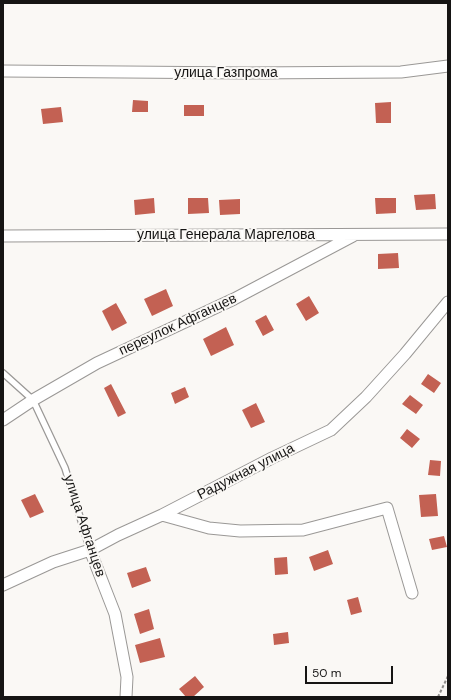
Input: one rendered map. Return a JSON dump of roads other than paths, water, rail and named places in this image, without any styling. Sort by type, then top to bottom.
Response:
[{"type":"street","name":"улица Газпрома","points":[[3,71],[247,73],[401,72],[448,66]]},
{"type":"street","name":"улица Генерала Маргелова","points":[[3,236],[448,234]]},
{"type":"street","name":"переулок Афганцев","points":[[3,420],[33,400],[97,363],[234,300],[356,235]]},
{"type":"street","name":"Радужная улица","points":[[3,585],[53,562],[90,550],[330,430],[366,397],[405,354],[448,302]]},
{"type":"street","points":[[162,515],[209,528],[240,531],[303,530],[387,508],[412,593]]},
{"type":"street","name":"улица Афганцев","points":[[90,550],[115,614],[127,677],[126,697]]},
{"type":"lane","name":"улица Афганцев","points":[[3,373],[33,400],[66,468],[90,550]]}]
